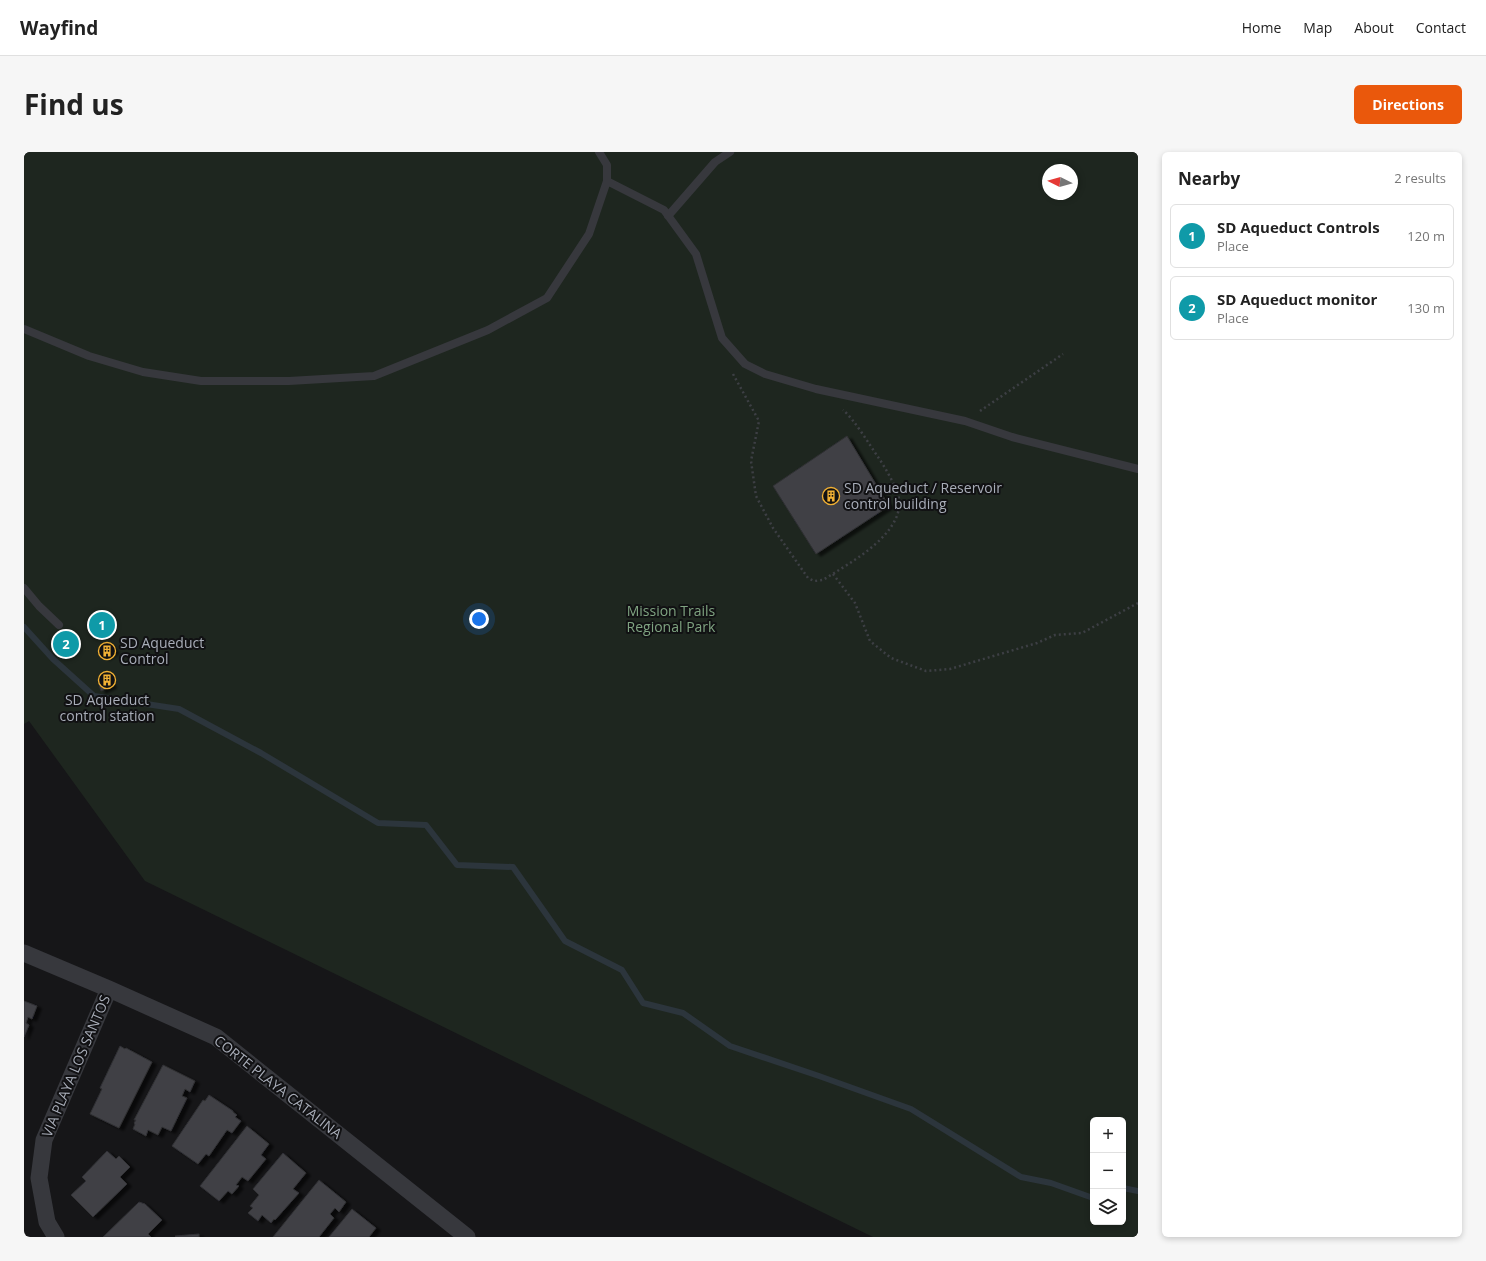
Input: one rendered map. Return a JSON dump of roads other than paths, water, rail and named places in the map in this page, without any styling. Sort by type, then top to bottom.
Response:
[{"type":"street","name":"CORTE PLAYA CATALINA","points":[[24,953],[110,989],[216,1037],[467,1237]]},
{"type":"street","name":"VIA PLAYA LOS SANTOS","points":[[56,1237],[47,1222],[39,1178],[44,1140],[110,989]]},
{"type":"lane","points":[[24,329],[89,356],[143,372],[201,381],[289,381],[374,376],[488,330],[546,298],[588,234],[607,181],[606,165],[599,152]]},
{"type":"lane","points":[[668,216],[715,162],[730,152]]},
{"type":"lane","points":[[607,181],[664,210],[696,254],[722,338],[745,364],[765,374],[816,389],[965,421],[1012,437],[1138,470]]},
{"type":"lane","points":[[24,588],[59,625]]},
{"type":"waterway","points":[[24,627],[53,659],[94,696],[179,709],[261,753],[378,823],[426,825],[457,865],[513,867],[565,941],[622,970],[643,1003],[683,1013],[730,1046],[911,1109],[1021,1177],[1051,1183],[1090,1197]]},
{"type":"waterway","points":[[1126,1189],[1138,1191]]},
{"type":"place","name":"SD Aqueduct / Reservoir control building","points":[[831,496]]},
{"type":"place","name":"SD Aqueduct Controls","points":[[102,625]]},
{"type":"place","name":"SD Aqueduct monitor","points":[[66,644]]},
{"type":"place","name":"SD Aqueduct Control","points":[[107,651]]},
{"type":"place","name":"SD Aqueduct control station","points":[[107,680]]},
{"type":"park label","name":"Mission Trails Regional Park","points":[[671,620]]}]
